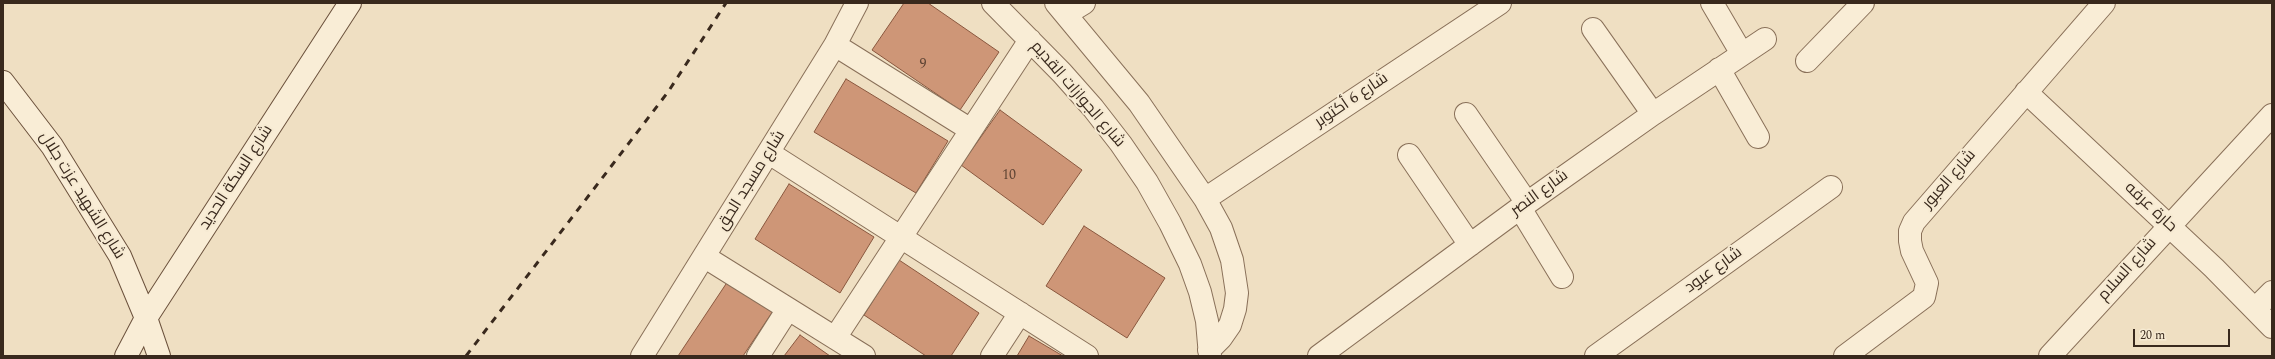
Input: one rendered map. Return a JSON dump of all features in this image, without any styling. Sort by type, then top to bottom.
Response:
[{"type":"street","name":"شارع السكة الحديد","points":[[126,356],[146,318],[350,3]]},
{"type":"street","name":"شارع مسجد الحق","points":[[642,356],[705,257],[835,45],[857,3]]},
{"type":"street","name":"شارع الجوازات القديم","points":[[993,3],[1030,40],[1093,108],[1121,144],[1151,189],[1190,264],[1200,292],[1207,321],[1209,353]]},
{"type":"street","name":"شارع 6 أكتوبر","points":[[1205,198],[1500,3]]},
{"type":"street","points":[[1712,3],[1742,54]]},
{"type":"street","points":[[1807,62],[1863,3]]},
{"type":"street","name":"شارع العبور","points":[[1845,356],[1924,297],[1928,283],[1912,251],[1910,241],[1910,231],[1914,222],[2104,3]]},
{"type":"street","name":"شارع الجوازات القديم","points":[[1069,7],[1140,103],[1205,198],[1223,234],[1232,260],[1237,293],[1235,309],[1230,324],[1209,353]]},
{"type":"street","points":[[1593,29],[1653,114]]},
{"type":"street","name":"شارع النصر","points":[[1319,356],[1524,205],[1653,114],[1765,39]]},
{"type":"street","points":[[835,338],[1030,40]]},
{"type":"street","points":[[835,45],[971,130]]},
{"type":"street","points":[[1719,69],[1758,137]]},
{"type":"street","name":"شارع الشهيد عزت جلال","points":[[3,82],[52,146],[87,200],[120,256],[146,318],[159,356]]},
{"type":"street","name":"حارة عرفه","points":[[2026,92],[2256,308],[2272,327]]},
{"type":"street","points":[[1466,114],[1524,205],[1562,278]]},
{"type":"street","name":"شارع السلام","points":[[2050,356],[2272,115]]},
{"type":"street","points":[[769,153],[1087,356]]},
{"type":"street","points":[[1408,155],[1470,245]]},
{"type":"street","name":"شارع عبود","points":[[1596,356],[1831,187]]},
{"type":"street","points":[[705,257],[864,356]]},
{"type":"street","points":[[2256,308],[2272,292]]},
{"type":"street","points":[[758,356],[788,309]]},
{"type":"street","points":[[992,356],[1020,313]]},
{"type":"building","points":[[904,3],[928,3],[999,52],[960,110],[872,50]]},
{"type":"building","points":[[846,79],[948,141],[916,193],[814,132]]},
{"type":"building","points":[[1000,110],[1082,170],[1043,225],[961,165]]},
{"type":"building","points":[[789,184],[874,237],[840,293],[755,239]]},
{"type":"building","points":[[1084,226],[1165,278],[1127,338],[1046,286]]},
{"type":"building","points":[[899,260],[979,313],[951,356],[926,356],[864,315]]},
{"type":"building","points":[[728,281],[773,311],[743,356],[678,356]]},
{"type":"building","points":[[800,335],[830,356],[784,356]]},
{"type":"building","points":[[1029,336],[1063,356],[1017,356]]},
{"type":"railway","points":[[466,356],[668,92],[726,3]]}]
